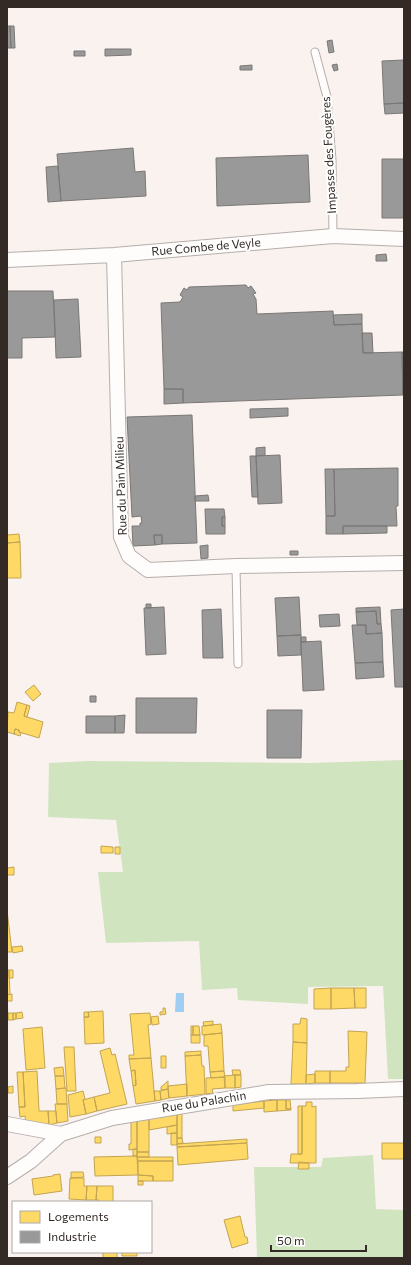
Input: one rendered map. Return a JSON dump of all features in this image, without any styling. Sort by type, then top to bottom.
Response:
[{"type":"street","name":"Rue Combe de Veyle","points":[[7,260],[114,255],[333,236],[404,239]]},
{"type":"street","name":"Rue du Pain Milieu","points":[[114,255],[121,537],[129,556],[148,570],[236,566],[404,563]]},
{"type":"street","name":"Rue du Palachin","points":[[7,1124],[61,1134],[112,1118],[269,1092],[404,1089]]},
{"type":"street","points":[[7,1177],[31,1161],[61,1134]]},
{"type":"lane","name":"Impasse des Fougères","points":[[315,52],[327,97],[332,160],[333,236]]},
{"type":"lane","points":[[236,566],[238,664]]},
{"type":"green space","points":[[404,760],[404,1079],[388,1079],[383,986],[308,987],[308,1004],[238,1000],[237,988],[202,990],[199,941],[106,943],[98,872],[123,872],[116,820],[48,817],[49,763],[88,761],[309,763]]},
{"type":"green space","points":[[373,1155],[376,1209],[404,1210],[404,1258],[257,1258],[254,1167],[321,1167],[323,1158]]},
{"type":"water","points":[[176,993],[184,993],[184,1012],[175,1012]]},
{"type":"building: Logements","points":[[19,534],[20,542],[7,543],[7,535]]},
{"type":"building: Logements","points":[[20,542],[21,578],[7,578],[7,543]]},
{"type":"building: Logements","points":[[34,685],[41,694],[33,701],[25,692]]},
{"type":"building: Logements","points":[[17,702],[27,705],[24,716],[43,722],[39,738],[19,732],[19,730],[15,729],[14,734],[7,732],[8,712],[14,713]]},
{"type":"building: Logements","points":[[27,705],[30,706],[27,717],[24,716]]},
{"type":"building: Logements","points":[[15,729],[19,730],[21,733],[20,736],[14,734]]},
{"type":"building: Logements","points":[[101,846],[113,847],[113,853],[101,853]]},
{"type":"building: Logements","points":[[115,847],[120,847],[120,854],[115,854]]},
{"type":"building: Logements","points":[[14,867],[14,875],[7,875],[7,868]]},
{"type":"building: Logements","points":[[7,910],[12,952],[7,952]]},
{"type":"building: Logements","points":[[22,946],[23,951],[13,953],[12,947]]},
{"type":"building: Logements","points":[[7,970],[9,970],[10,994],[7,995]]},
{"type":"building: Logements","points":[[9,970],[13,970],[13,978],[9,978]]},
{"type":"building: Logements","points":[[331,988],[331,1009],[314,1009],[314,989]]},
{"type":"building: Logements","points":[[331,988],[354,988],[355,1008],[331,1009]]},
{"type":"building: Logements","points":[[354,988],[366,988],[366,1008],[355,1008]]},
{"type":"building: Logements","points":[[12,994],[12,1001],[7,1001],[7,995]]},
{"type":"building: Logements","points":[[7,995],[8,1020],[7,1020]]},
{"type":"building: Logements","points":[[163,1008],[165,1008],[166,1014],[160,1015],[160,1012],[163,1012]]},
{"type":"building: Logements","points":[[103,1011],[104,1043],[85,1044],[84,1017],[89,1017],[88,1012]]},
{"type":"building: Logements","points":[[22,1012],[23,1018],[16,1019],[16,1013]]},
{"type":"building: Logements","points":[[84,1012],[88,1012],[89,1017],[84,1017]]},
{"type":"building: Logements","points":[[8,1013],[13,1013],[13,1020],[8,1020]]},
{"type":"building: Logements","points":[[13,1013],[16,1013],[16,1019],[13,1020]]},
{"type":"building: Logements","points":[[150,1013],[151,1024],[148,1025],[151,1058],[129,1059],[129,1055],[134,1055],[130,1014]]},
{"type":"building: Logements","points":[[158,1016],[159,1024],[152,1025],[151,1017]]},
{"type":"building: Logements","points":[[301,1018],[307,1019],[307,1043],[293,1042],[293,1024],[300,1024]]},
{"type":"building: Logements","points":[[213,1021],[213,1025],[204,1026],[203,1022]]},
{"type":"building: Logements","points":[[221,1024],[222,1033],[202,1035],[202,1026]]},
{"type":"building: Logements","points":[[191,1026],[193,1026],[193,1035],[191,1035]]},
{"type":"building: Logements","points":[[193,1026],[199,1026],[200,1035],[193,1035]]},
{"type":"building: Logements","points":[[42,1027],[45,1068],[26,1070],[23,1029]]},
{"type":"building: Logements","points":[[348,1031],[367,1032],[365,1083],[330,1083],[330,1071],[346,1071],[346,1067],[349,1067]]},
{"type":"building: Logements","points":[[222,1033],[224,1071],[210,1072],[208,1046],[204,1046],[204,1035]]},
{"type":"building: Logements","points":[[191,1035],[200,1035],[200,1043],[191,1043]]},
{"type":"building: Logements","points":[[293,1042],[307,1043],[306,1084],[291,1084]]},
{"type":"building: Logements","points":[[64,1047],[74,1047],[76,1091],[67,1091]]},
{"type":"building: Logements","points":[[110,1048],[112,1055],[115,1054],[127,1104],[97,1111],[94,1097],[110,1093],[100,1051]]},
{"type":"building: Logements","points":[[201,1051],[201,1055],[185,1056],[185,1052]]},
{"type":"building: Logements","points":[[201,1055],[202,1066],[204,1066],[205,1094],[187,1096],[185,1056]]},
{"type":"building: Logements","points":[[161,1056],[166,1056],[166,1068],[161,1068]]},
{"type":"building: Logements","points":[[151,1058],[155,1101],[136,1104],[133,1086],[136,1085],[135,1070],[131,1071],[129,1059]]},
{"type":"building: Logements","points":[[63,1067],[64,1076],[55,1076],[54,1068]]},
{"type":"building: Logements","points":[[135,1070],[136,1085],[133,1086],[131,1071]]},
{"type":"building: Logements","points":[[232,1070],[240,1070],[241,1075],[233,1075]]},
{"type":"building: Logements","points":[[37,1071],[39,1111],[48,1111],[49,1125],[26,1124],[25,1116],[20,1117],[19,1107],[25,1107],[23,1072]]},
{"type":"building: Logements","points":[[224,1071],[225,1077],[211,1078],[210,1072]]},
{"type":"building: Logements","points":[[315,1071],[330,1071],[330,1083],[315,1083]]},
{"type":"building: Logements","points":[[17,1072],[23,1072],[25,1107],[19,1107]]},
{"type":"building: Logements","points":[[315,1074],[315,1083],[306,1084],[306,1075]]},
{"type":"building: Logements","points":[[235,1075],[235,1088],[225,1088],[224,1076]]},
{"type":"building: Logements","points":[[235,1075],[241,1075],[241,1087],[235,1088]]},
{"type":"building: Logements","points":[[55,1076],[64,1076],[65,1088],[56,1089]]},
{"type":"building: Logements","points":[[225,1077],[225,1088],[212,1089],[213,1093],[206,1094],[206,1078]]},
{"type":"building: Logements","points":[[168,1081],[168,1089],[161,1090],[161,1087]]},
{"type":"building: Logements","points":[[187,1084],[187,1096],[169,1098],[168,1086]]},
{"type":"building: Logements","points":[[13,1086],[13,1093],[8,1093],[8,1087]]},
{"type":"building: Logements","points":[[66,1088],[67,1104],[57,1104],[56,1089]]},
{"type":"building: Logements","points":[[168,1089],[169,1098],[161,1100],[160,1091]]},
{"type":"building: Logements","points":[[83,1091],[86,1114],[70,1117],[68,1095]]},
{"type":"building: Logements","points":[[154,1091],[160,1091],[161,1100],[155,1101]]},
{"type":"building: Logements","points":[[94,1097],[97,1111],[86,1114],[83,1100]]},
{"type":"building: Logements","points":[[277,1100],[286,1100],[286,1109],[291,1110],[277,1111]]},
{"type":"building: Logements","points":[[277,1100],[277,1111],[264,1112],[264,1101]]},
{"type":"building: Logements","points":[[286,1100],[290,1100],[291,1109],[286,1109]]},
{"type":"building: Logements","points":[[264,1101],[264,1108],[233,1111],[233,1105]]},
{"type":"building: Logements","points":[[306,1102],[312,1102],[312,1107],[316,1106],[316,1163],[290,1163],[291,1154],[302,1154],[302,1106],[306,1106]]},
{"type":"building: Logements","points":[[55,1104],[67,1104],[68,1121],[57,1123]]},
{"type":"building: Logements","points":[[298,1106],[302,1106],[302,1154],[298,1154]]},
{"type":"building: Logements","points":[[48,1111],[56,1111],[57,1123],[49,1125]]},
{"type":"building: Logements","points":[[177,1112],[182,1112],[182,1138],[177,1138]]},
{"type":"building: Logements","points":[[177,1112],[177,1125],[149,1130],[149,1117]]},
{"type":"building: Logements","points":[[149,1117],[149,1152],[137,1152],[137,1118]]},
{"type":"building: Logements","points":[[137,1119],[137,1149],[129,1150],[129,1144],[131,1144],[131,1120]]},
{"type":"building: Logements","points":[[177,1125],[177,1133],[167,1134],[167,1127]]},
{"type":"building: Logements","points":[[171,1133],[177,1133],[177,1145],[171,1145]]},
{"type":"building: Logements","points":[[95,1137],[101,1137],[101,1143],[95,1143]]},
{"type":"building: Logements","points":[[177,1138],[182,1138],[183,1143],[177,1144]]},
{"type":"building: Logements","points":[[247,1139],[247,1143],[177,1147],[177,1144]]},
{"type":"building: Logements","points":[[247,1143],[248,1159],[178,1165],[177,1147]]},
{"type":"building: Logements","points":[[382,1143],[404,1143],[404,1159],[382,1159]]},
{"type":"building: Logements","points":[[133,1149],[137,1149],[137,1156],[133,1156]]},
{"type":"building: Logements","points":[[137,1152],[149,1152],[149,1157],[137,1157]]},
{"type":"building: Logements","points":[[137,1156],[138,1175],[95,1176],[94,1157]]},
{"type":"building: Logements","points":[[137,1157],[173,1157],[173,1161],[138,1161]]},
{"type":"building: Logements","points":[[138,1161],[173,1161],[173,1181],[153,1181],[153,1176],[138,1175]]},
{"type":"building: Logements","points":[[299,1162],[309,1163],[309,1169],[298,1169]]},
{"type":"building: Logements","points":[[71,1172],[83,1172],[84,1177],[71,1178]]},
{"type":"building: Logements","points":[[60,1174],[62,1191],[34,1195],[32,1179]]},
{"type":"building: Logements","points":[[138,1175],[153,1176],[153,1181],[138,1181]]},
{"type":"building: Logements","points":[[70,1178],[84,1178],[84,1186],[87,1186],[86,1200],[69,1199]]},
{"type":"building: Logements","points":[[138,1181],[143,1181],[143,1185],[138,1185]]},
{"type":"building: Logements","points":[[87,1186],[97,1186],[96,1200],[86,1200]]},
{"type":"building: Logements","points":[[97,1186],[113,1186],[113,1201],[96,1200]]},
{"type":"building: Logements","points":[[240,1216],[248,1243],[232,1248],[224,1220]]},
{"type":"building: Logements","points":[[103,1253],[117,1253],[117,1258],[103,1258]]},
{"type":"building: Logements","points":[[122,1253],[137,1253],[137,1256],[122,1256]]},
{"type":"building: Industrie","points":[[7,26],[10,26],[11,48],[7,48]]},
{"type":"building: Industrie","points":[[10,26],[14,26],[15,48],[11,48]]},
{"type":"building: Industrie","points":[[332,40],[334,52],[329,53],[327,41]]},
{"type":"building: Industrie","points":[[105,49],[131,49],[131,55],[105,56]]},
{"type":"building: Industrie","points":[[74,51],[85,51],[85,56],[74,56]]},
{"type":"building: Industrie","points":[[404,60],[404,103],[384,104],[382,61]]},
{"type":"building: Industrie","points":[[337,64],[338,70],[334,71],[332,65]]},
{"type":"building: Industrie","points":[[252,65],[252,70],[240,70],[240,66]]},
{"type":"building: Industrie","points":[[404,103],[404,113],[385,114],[384,104]]},
{"type":"building: Industrie","points":[[133,148],[135,172],[145,171],[146,196],[61,201],[57,154]]},
{"type":"building: Industrie","points":[[308,155],[310,202],[217,206],[216,158]]},
{"type":"building: Industrie","points":[[382,159],[404,159],[404,218],[382,218]]},
{"type":"building: Industrie","points":[[58,166],[61,201],[48,202],[46,167]]},
{"type":"building: Industrie","points":[[386,254],[387,261],[376,261],[376,255]]},
{"type":"building: Industrie","points":[[246,285],[248,288],[251,286],[256,293],[253,294],[256,299],[257,314],[333,311],[334,325],[362,324],[363,353],[402,352],[403,395],[183,403],[183,389],[164,389],[161,303],[180,302],[183,297],[180,295],[184,288],[187,290],[189,287]]},
{"type":"building: Industrie","points":[[7,291],[53,291],[55,337],[22,338],[22,358],[7,358]]},
{"type":"building: Industrie","points":[[78,299],[81,357],[56,358],[54,300]]},
{"type":"building: Industrie","points":[[362,314],[362,324],[334,325],[333,315]]},
{"type":"building: Industrie","points":[[362,333],[372,333],[373,353],[363,353]]},
{"type":"building: Industrie","points":[[402,352],[404,352],[404,395],[403,395]]},
{"type":"building: Industrie","points":[[164,389],[183,389],[183,403],[164,404]]},
{"type":"building: Industrie","points":[[288,408],[288,416],[250,418],[250,409]]},
{"type":"building: Industrie","points":[[192,415],[197,543],[162,544],[162,535],[154,535],[155,545],[133,546],[132,526],[140,526],[140,523],[142,523],[141,516],[132,517],[127,417]]},
{"type":"building: Industrie","points":[[265,447],[265,455],[256,456],[256,448]]},
{"type":"building: Industrie","points":[[280,455],[282,503],[258,504],[256,456]]},
{"type":"building: Industrie","points":[[250,456],[256,456],[258,497],[252,497]]},
{"type":"building: Industrie","points":[[398,468],[398,506],[396,506],[397,526],[343,526],[343,534],[326,534],[326,516],[335,516],[334,469]]},
{"type":"building: Industrie","points":[[325,469],[334,469],[335,516],[326,516]]},
{"type":"building: Industrie","points":[[208,495],[209,501],[195,501],[195,496]]},
{"type":"building: Industrie","points":[[205,509],[224,509],[225,517],[222,517],[222,526],[225,526],[225,534],[206,534]]},
{"type":"building: Industrie","points":[[222,517],[225,517],[225,526],[222,526]]},
{"type":"building: Industrie","points":[[343,526],[387,526],[387,533],[343,534]]},
{"type":"building: Industrie","points":[[154,535],[162,535],[162,544],[155,545]]},
{"type":"building: Industrie","points":[[208,545],[208,558],[201,559],[200,546]]},
{"type":"building: Industrie","points":[[290,551],[298,551],[298,555],[290,555]]},
{"type":"building: Industrie","points":[[299,597],[301,635],[277,636],[275,598]]},
{"type":"building: Industrie","points":[[146,604],[151,604],[151,608],[146,608]]},
{"type":"building: Industrie","points":[[164,607],[166,654],[146,655],[144,608]]},
{"type":"building: Industrie","points":[[380,607],[381,624],[377,624],[376,611],[356,612],[356,608]]},
{"type":"building: Industrie","points":[[221,609],[223,658],[203,658],[202,610]]},
{"type":"building: Industrie","points":[[404,609],[404,687],[395,687],[391,610]]},
{"type":"building: Industrie","points":[[376,611],[377,624],[381,624],[382,633],[366,634],[366,625],[357,625],[356,612]]},
{"type":"building: Industrie","points":[[339,614],[340,626],[320,627],[319,615]]},
{"type":"building: Industrie","points":[[352,625],[366,625],[366,634],[382,633],[383,662],[355,663]]},
{"type":"building: Industrie","points":[[301,635],[301,655],[278,656],[277,636]]},
{"type":"building: Industrie","points":[[301,637],[306,637],[306,642],[301,642]]},
{"type":"building: Industrie","points":[[321,641],[324,690],[303,691],[301,642]]},
{"type":"building: Industrie","points":[[383,662],[384,677],[356,679],[355,663]]},
{"type":"building: Industrie","points":[[90,696],[96,696],[96,702],[90,702]]},
{"type":"building: Industrie","points":[[136,698],[197,698],[196,733],[136,733]]},
{"type":"building: Industrie","points":[[267,710],[302,710],[301,758],[267,758]]},
{"type":"building: Industrie","points":[[125,715],[124,733],[115,733],[115,716]]},
{"type":"building: Industrie","points":[[86,716],[115,716],[115,733],[86,733]]}]
